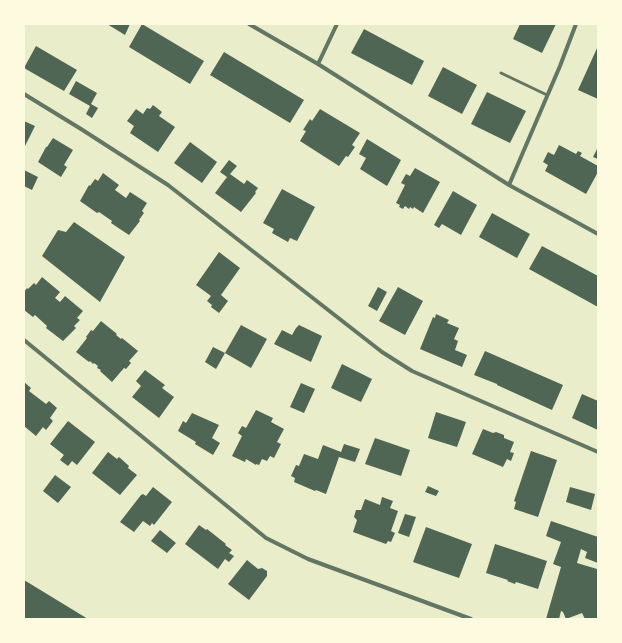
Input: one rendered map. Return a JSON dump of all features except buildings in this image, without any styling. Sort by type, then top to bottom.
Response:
[{"type":"street","points":[[249,24],[318,64],[509,185],[598,234]]},
{"type":"street","points":[[318,64],[337,24]]},
{"type":"street","points":[[509,185],[576,24]]},
{"type":"street","points":[[24,94],[168,185],[382,352],[412,371],[598,452]]},
{"type":"street","points":[[24,340],[266,538],[308,559],[471,619]]},
{"type":"lane","points":[[501,73],[547,95]]}]
